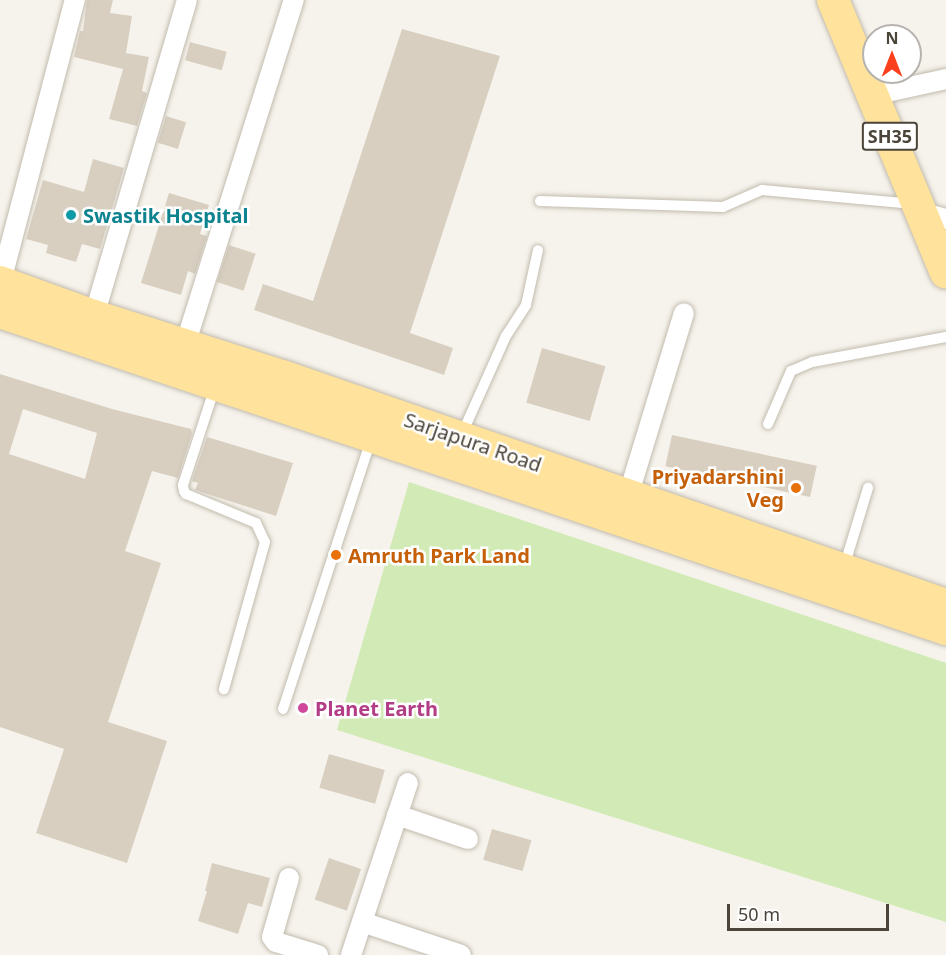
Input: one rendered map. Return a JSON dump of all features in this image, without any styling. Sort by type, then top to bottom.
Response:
[{"type":"main road","name":"SH35","points":[[833,0],[880,86],[930,213],[946,247]]},
{"type":"main road","points":[[849,0],[862,30]]},
{"type":"main road","name":"SH35","points":[[930,213],[946,273]]},
{"type":"main road","name":"Sarjapura Road","points":[[0,290],[94,316],[185,345],[843,571],[939,601]]},
{"type":"main road","name":"Sarjapura Road","points":[[0,290],[216,384],[946,629]]},
{"type":"street","points":[[0,290],[75,0]]},
{"type":"street","points":[[94,316],[187,0]]},
{"type":"street","points":[[185,345],[294,0]]},
{"type":"street","points":[[880,86],[946,79]]},
{"type":"street","points":[[628,496],[684,313]]},
{"type":"street","points":[[351,955],[408,783]]},
{"type":"street","points":[[397,815],[468,839]]},
{"type":"street","points":[[289,878],[272,937],[276,942],[318,955]]},
{"type":"street","points":[[362,922],[461,955]]},
{"type":"lane","points":[[540,201],[723,207],[762,190],[930,213]]},
{"type":"lane","points":[[460,438],[506,336],[526,305],[538,250]]},
{"type":"lane","points":[[768,424],[791,371],[812,362],[946,337]]},
{"type":"lane","points":[[216,384],[183,485],[184,491],[186,494],[256,523],[265,542],[224,688]]},
{"type":"lane","points":[[283,709],[372,436]]},
{"type":"lane","points":[[843,571],[868,488]]},
{"type":"green space","points":[[409,482],[946,663],[946,922],[337,730]]},
{"type":"building","points":[[87,0],[113,0],[110,13],[132,16],[126,53],[149,57],[142,91],[147,93],[137,126],[109,119],[123,69],[74,57],[80,31],[83,31]]},
{"type":"building","points":[[402,29],[500,56],[410,333],[453,348],[444,375],[254,310],[263,284],[313,301]]},
{"type":"building","points":[[190,42],[227,52],[222,70],[185,60]]},
{"type":"building","points":[[166,116],[186,122],[178,149],[158,143]]},
{"type":"building","name":"Swastik Hospital","points":[[93,159],[124,168],[100,249],[82,244],[76,262],[46,253],[48,245],[26,239],[43,180],[84,192]]},
{"type":"building","points":[[169,193],[209,205],[200,234],[207,236],[195,274],[188,271],[181,295],[141,283]]},
{"type":"building","points":[[229,245],[256,254],[244,291],[217,282]]},
{"type":"building","points":[[542,348],[605,366],[590,421],[526,403]]},
{"type":"building","points":[[0,374],[112,409],[191,429],[192,433],[178,478],[152,471],[125,551],[161,563],[108,722],[167,741],[127,863],[36,833],[64,749],[0,727]],"holes":[[[23,409],[97,433],[85,479],[9,454]]]},
{"type":"building","points":[[672,435],[817,466],[810,497],[665,466]]},
{"type":"building","points":[[207,437],[293,463],[276,516],[195,490],[198,483],[192,481]]},
{"type":"building","points":[[329,754],[385,770],[375,804],[319,788]]},
{"type":"building","points":[[492,829],[531,840],[523,871],[483,860]]},
{"type":"building","points":[[329,858],[361,869],[347,911],[315,900]]},
{"type":"building","points":[[212,863],[270,878],[262,907],[248,903],[238,934],[198,921]]},
{"type":"place","name":"Swastik Hospital","points":[[71,215]]},
{"type":"place","name":"Priyadarshini Veg","points":[[796,488]]},
{"type":"place","name":"Amruth Park Land","points":[[336,555]]},
{"type":"place","name":"Planet Earth","points":[[303,708]]}]
